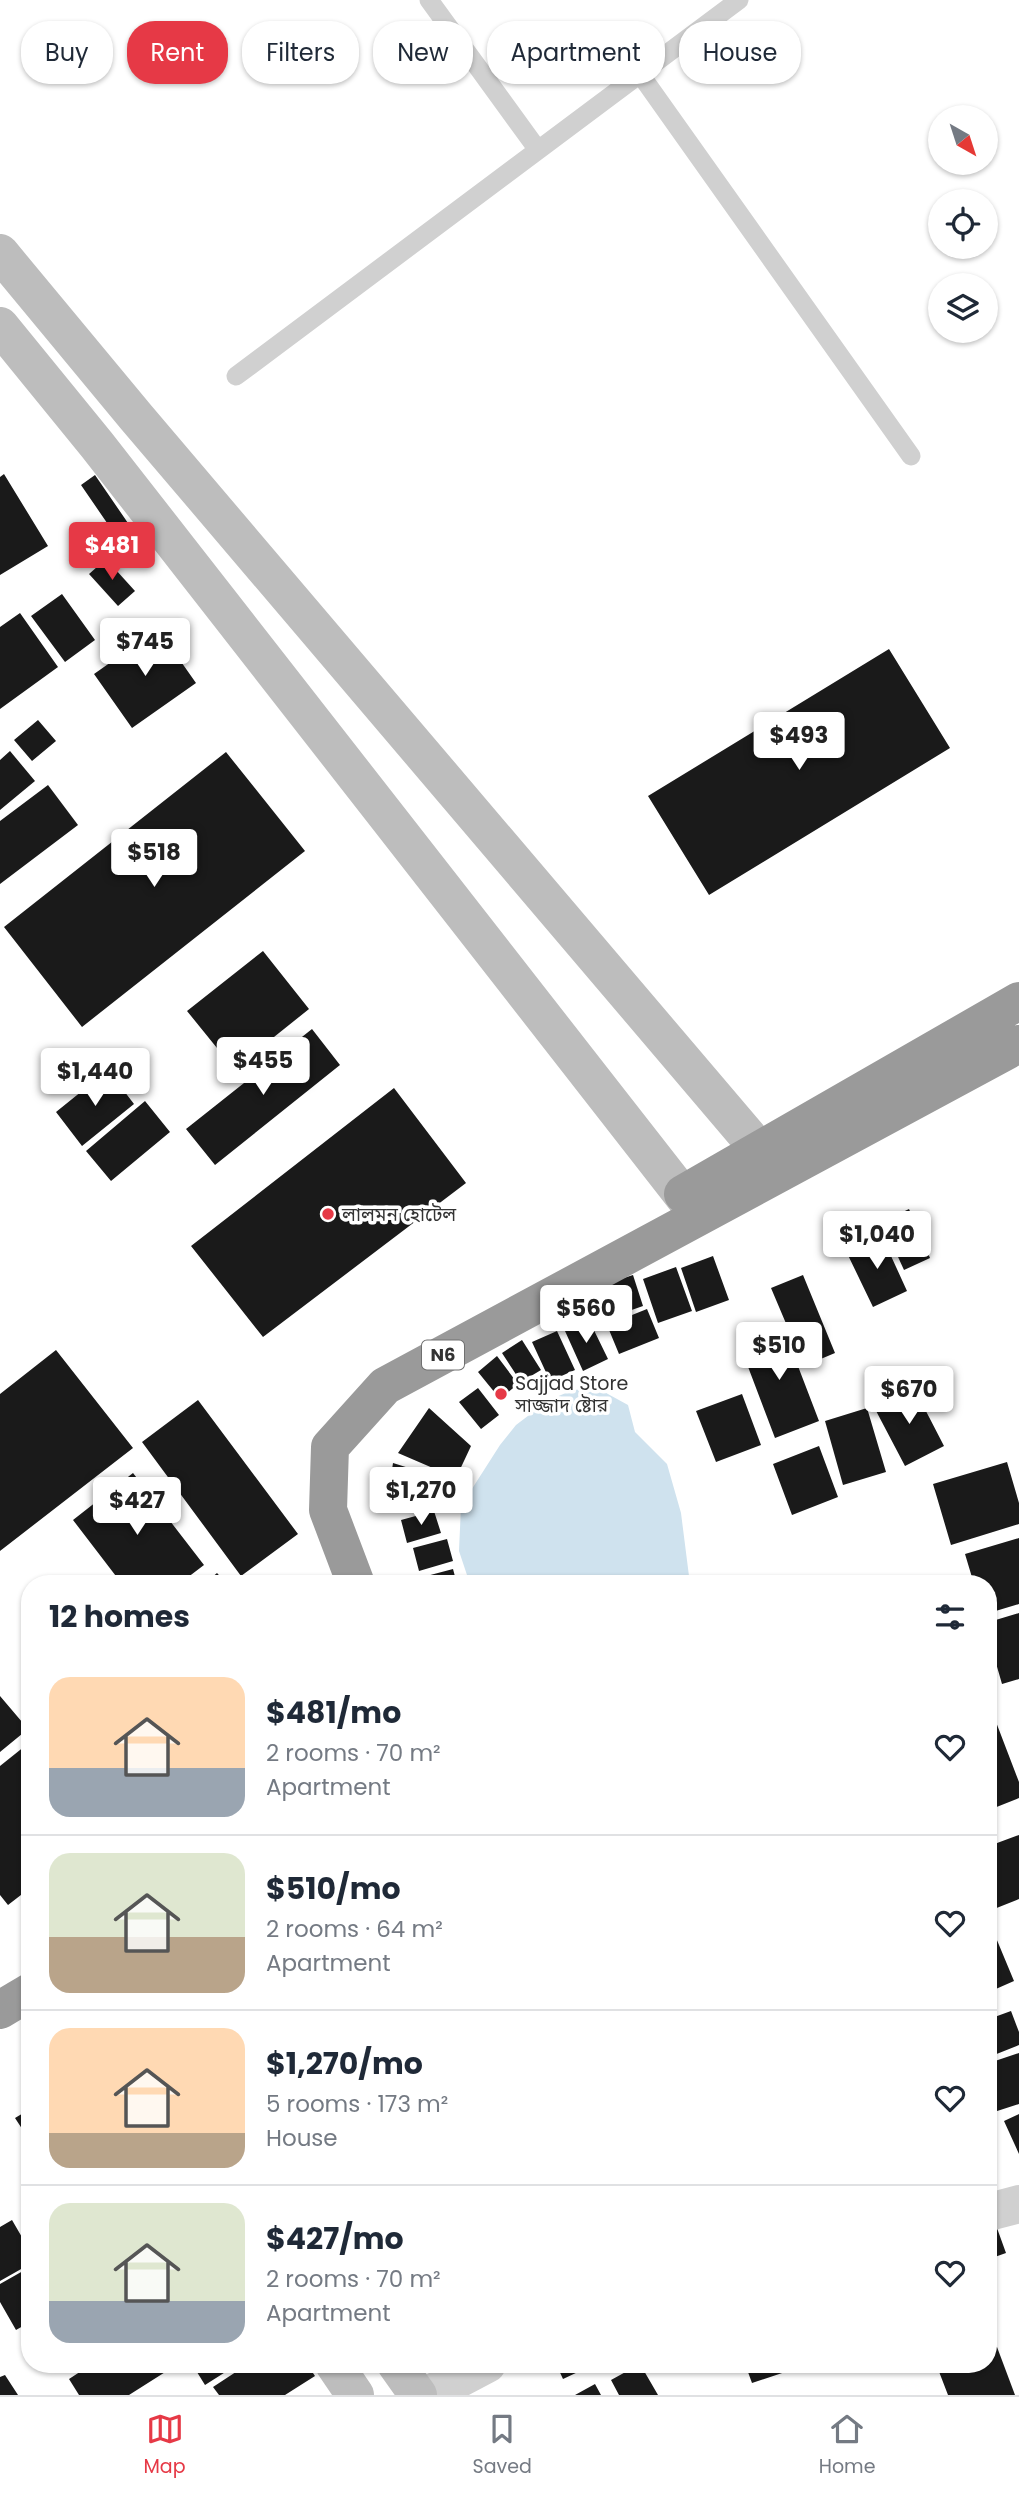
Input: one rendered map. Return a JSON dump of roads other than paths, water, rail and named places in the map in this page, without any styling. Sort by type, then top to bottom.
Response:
[{"type":"highway","name":"N6","points":[[769,1162],[1019,1001]]},
{"type":"highway","name":"N6","points":[[353,1575],[328,1510],[330,1447],[385,1386],[691,1205],[769,1162],[1019,1044]]},
{"type":"highway","points":[[0,2010],[21,1997]]},
{"type":"street","points":[[0,253],[769,1162]]},
{"type":"street","points":[[0,326],[123,478],[691,1205]]},
{"type":"street","points":[[997,2210],[1019,2204]]},
{"type":"street","points":[[340,2373],[355,2395]]},
{"type":"street","points":[[403,2373],[418,2395]]},
{"type":"street","points":[[428,2395],[469,2373]]},
{"type":"lane","points":[[429,0],[538,150]]},
{"type":"lane","points":[[665,55],[739,0]]},
{"type":"lane","points":[[236,376],[627,84]]},
{"type":"lane","points":[[647,84],[911,456]]},
{"type":"water","points":[[597,1388],[628,1405],[635,1432],[667,1464],[681,1513],[689,1575],[467,1575],[459,1551],[461,1506],[516,1425],[549,1400],[573,1390]]},
{"type":"place","name":"লালমন হোটেল","points":[[328,1214]]},
{"type":"place","name":"Sajjad Store সাজ্জাদ ষ্টোর","points":[[501,1394]]}]
